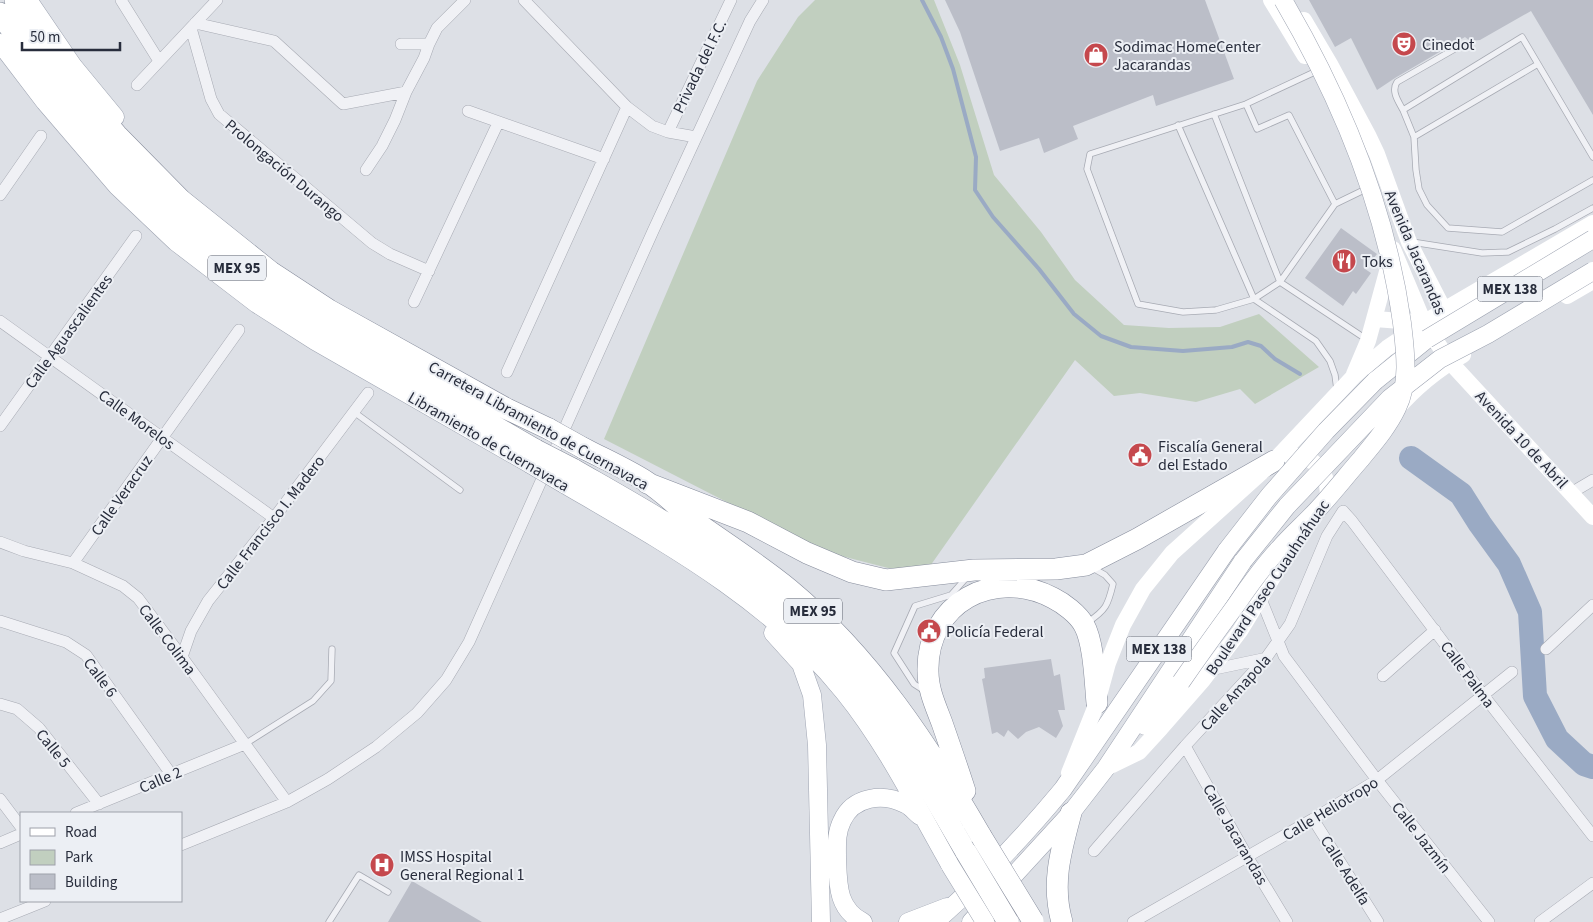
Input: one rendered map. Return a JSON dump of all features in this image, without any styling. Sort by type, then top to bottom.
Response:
[{"type":"highway","name":"Carretera Libramiento de Cuernavaca","points":[[15,0],[64,73],[116,135],[181,200],[271,272],[329,310],[507,409],[549,429],[647,483],[698,524],[744,555],[789,589],[830,627],[872,673],[911,724],[954,788],[1033,922]]},
{"type":"highway","name":"Carretera Libramiento de Cuernavaca","points":[[0,13],[51,88],[111,158],[178,223],[265,289],[324,328],[533,457],[568,477],[671,527],[728,565],[776,604],[817,641],[852,680],[895,735],[941,809],[957,858],[1008,922]]},
{"type":"highway","points":[[647,483],[748,522],[807,553],[852,572],[886,580],[974,570],[1056,569],[1086,565],[1138,539],[1274,461]]},
{"type":"highway","points":[[981,836],[931,694],[928,672],[931,649],[938,628],[950,611],[969,595],[993,588],[1021,587],[1044,593],[1064,604],[1084,624],[1091,648],[1097,703]]},
{"type":"highway","points":[[1062,922],[1056,883],[1060,854],[1071,813]]},
{"type":"main road","name":"MEX 95","points":[[28,0],[73,66],[125,130],[188,192],[277,264],[326,296],[511,403],[549,429]]},
{"type":"main road","name":"Avenida Jacarandas","points":[[1271,0],[1322,68],[1374,149],[1409,242],[1445,316],[1448,356]]},
{"type":"main road","points":[[1106,768],[1145,727],[1181,682],[1278,549],[1332,493],[1386,427],[1398,406],[1403,388],[1405,370],[1404,340],[1400,307],[1377,206],[1348,129],[1310,49],[1283,0]]},
{"type":"main road","name":"Avenida Jacarandas","points":[[1292,0],[1322,68],[1355,157],[1393,250],[1427,327],[1448,356]]},
{"type":"main road","name":"Libramiento de Cuernavaca","points":[[0,44],[45,102],[117,186],[176,242],[257,304],[298,330],[533,457]]},
{"type":"main road","points":[[1355,157],[1374,149]]},
{"type":"main road","name":"MEX 138","points":[[1062,789],[1097,703],[1114,644],[1143,589],[1166,559],[1188,537],[1274,461],[1354,376],[1387,348],[1427,327],[1539,255],[1593,223]]},
{"type":"main road","points":[[1556,229],[1574,235]]},
{"type":"main road","name":"MEX 138","points":[[935,922],[1036,821],[1062,789],[1227,550],[1270,496],[1333,424],[1375,381],[1427,339],[1593,239]]},
{"type":"main road","points":[[1354,376],[1368,341],[1393,250],[1409,242]]},
{"type":"main road","name":"Boulevard Paseo Cuauhnáhuac","points":[[971,922],[1071,813],[1106,768],[1243,561],[1286,506],[1390,398],[1440,359],[1488,334],[1593,271]]},
{"type":"main road","name":"Boulevard Paseo Cuauhnáhuac","points":[[1106,768],[1139,752],[1183,704],[1240,631],[1298,537],[1367,446],[1401,405],[1448,356],[1593,282]]},
{"type":"main road","points":[[1374,319],[1427,327]]},
{"type":"main road","points":[[1367,446],[1367,436],[1375,420],[1395,397],[1448,356]]},
{"type":"main road","name":"Avenida 10 de Abril","points":[[1448,356],[1593,517]]},
{"type":"main road","points":[[1274,461],[1294,455],[1302,456],[1314,463],[1324,473],[1326,479],[1328,486],[1326,500]]},
{"type":"main road","name":"Libramiento de Cuernavaca","points":[[568,477],[644,530],[718,578],[768,615],[807,650],[844,692],[883,746],[924,820],[957,858],[985,922]]},
{"type":"main road","points":[[718,578],[772,632],[800,664],[812,695],[817,745],[822,922]]},
{"type":"main road","points":[[863,922],[856,919],[845,906],[838,888],[837,836],[842,819],[854,805],[869,798],[890,798],[907,804],[924,820]]},
{"type":"main road","points":[[908,922],[956,903]]},
{"type":"street","points":[[121,0],[159,61]]},
{"type":"street","points":[[137,85],[217,0]]},
{"type":"street","points":[[366,170],[382,146],[395,120],[406,92],[424,58],[428,44],[438,28],[465,0]]},
{"type":"street","points":[[524,0],[627,107],[652,126],[668,132],[696,137]]},
{"type":"street","name":"Privada del F.C.","points":[[668,132],[731,0]]},
{"type":"street","points":[[182,845],[287,802],[328,779],[376,747],[417,714],[446,680],[469,642],[696,137],[750,21],[763,0]]},
{"type":"street","points":[[193,26],[274,41],[343,104],[406,92]]},
{"type":"street","name":"Prolongación Durango","points":[[193,26],[211,99],[219,114],[372,243],[390,254],[429,271]]},
{"type":"street","points":[[401,44],[428,44]]},
{"type":"street","points":[[507,372],[627,107]]},
{"type":"street","points":[[468,111],[604,159]]},
{"type":"street","points":[[414,302],[498,123]]},
{"type":"street","points":[[0,195],[41,136]]},
{"type":"street","name":"Calle Aguascalientes","points":[[0,426],[136,236]]},
{"type":"street","name":"Calle Morelos","points":[[0,321],[274,518]]},
{"type":"street","name":"Calle Veracruz","points":[[73,563],[239,330]]},
{"type":"street","name":"Calle Francisco I. Madero","points":[[182,657],[191,630],[208,601],[274,518],[368,393]]},
{"type":"street","points":[[1571,493],[1593,480]]},
{"type":"street","name":"Calle Palma","points":[[1343,512],[1352,521],[1484,696],[1593,836]]},
{"type":"street","name":"Calle Amapola","points":[[1094,851],[1185,746],[1266,658],[1278,642],[1290,624],[1327,536],[1343,512]]},
{"type":"street","name":"Calle Colima","points":[[0,542],[24,551],[73,563],[123,586],[138,598],[287,802]]},
{"type":"street","name":"Calle Jazmín","points":[[1260,599],[1284,656],[1377,780],[1489,922]]},
{"type":"street","points":[[1546,649],[1593,605]]},
{"type":"street","name":"Calle 6","points":[[0,622],[66,642],[86,655],[171,774]]},
{"type":"street","points":[[1383,676],[1435,630]]},
{"type":"street","points":[[1210,670],[1284,656]]},
{"type":"street","name":"Calle Heliotropo","points":[[1133,922],[1313,819],[1377,780],[1512,672]]},
{"type":"street","name":"Calle 5","points":[[0,704],[17,709],[39,728],[99,804]]},
{"type":"street","name":"Calle 2","points":[[79,812],[245,744]]},
{"type":"street","name":"Calle Jacarandas","points":[[1185,746],[1287,922]]},
{"type":"street","points":[[0,800],[20,826]]},
{"type":"street","name":"Calle Adelfa","points":[[1313,819],[1378,922]]},
{"type":"street","points":[[0,843],[20,834]]},
{"type":"street","points":[[1540,922],[1593,883]]},
{"type":"street","points":[[0,919],[42,902]]},
{"type":"lane","points":[[1403,110],[1522,37],[1593,157]]},
{"type":"lane","points":[[1458,47],[1397,82],[1394,91],[1414,137],[1419,189],[1427,205],[1448,228],[1502,232],[1593,180]]},
{"type":"lane","points":[[1414,137],[1538,64]]},
{"type":"lane","points":[[1322,68],[1246,104],[1090,154],[1087,169],[1138,304],[1183,312],[1216,310],[1254,299],[1280,282],[1335,204],[1368,188]]},
{"type":"lane","points":[[1246,104],[1257,129],[1289,116],[1335,204]]},
{"type":"lane","points":[[1214,114],[1280,282],[1368,341]]},
{"type":"lane","points":[[1178,125],[1254,299],[1316,341],[1330,361],[1338,392]]},
{"type":"lane","points":[[1409,242],[1482,253],[1508,252],[1556,229],[1593,208]]},
{"type":"lane","points":[[354,412],[460,490]]},
{"type":"lane","points":[[1084,624],[1100,614],[1109,602],[1113,584],[1105,575],[1086,565]]},
{"type":"lane","points":[[931,694],[914,684],[894,653],[915,606],[951,594],[974,570]]},
{"type":"lane","points":[[245,744],[313,701],[331,681],[332,649]]},
{"type":"lane","points":[[329,922],[360,875],[388,892]]},
{"type":"green space","points":[[815,0],[934,0],[960,65],[994,175],[1041,232],[1075,280],[1124,325],[1169,328],[1220,327],[1259,314],[1319,367],[1255,404],[1240,389],[1196,402],[1140,393],[1114,396],[1075,360],[928,569],[888,568],[822,551],[604,439],[757,81],[798,17]]},
{"type":"building","name":"Sodimac HomeCenter Jacarandas","points":[[945,0],[1205,0],[1234,79],[1156,106],[1153,95],[1073,126],[1078,139],[1044,153],[1039,138],[1000,151],[960,32]]},
{"type":"building","name":"Cinedot","points":[[1309,0],[1593,0],[1593,115],[1531,11],[1480,40],[1470,41],[1465,37],[1377,90],[1351,38],[1335,47]]},
{"type":"building","name":"Toks","points":[[1341,228],[1377,254],[1365,269],[1371,273],[1356,294],[1353,291],[1343,306],[1305,278]]},
{"type":"building","points":[[1051,659],[1054,676],[1060,674],[1065,710],[1058,710],[1063,726],[1056,738],[1039,727],[1026,732],[1018,739],[1008,730],[1004,737],[997,732],[992,734],[982,679],[985,678],[984,668]]},
{"type":"building","points":[[412,881],[482,922],[388,922]]},
{"type":"waterway","points":[[922,0],[941,37],[953,69],[976,157],[975,190],[993,217],[1039,269],[1074,314],[1101,336],[1131,347],[1183,351],[1232,347],[1248,342],[1261,346],[1275,359],[1300,374]]},
{"type":"waterway","points":[[1411,458],[1461,494],[1509,564],[1530,612],[1535,696],[1557,739],[1584,764],[1593,767]]},
{"type":"place","name":"Cinedot","points":[[1404,44]]},
{"type":"place","name":"Sodimac HomeCenter Jacarandas","points":[[1096,55]]},
{"type":"place","name":"Toks","points":[[1344,261]]},
{"type":"place","name":"Fiscalía General del Estado","points":[[1140,455]]},
{"type":"place","name":"Policía Federal","points":[[929,631]]},
{"type":"place","name":"IMSS Hospital General Regional 1","points":[[382,865]]}]
